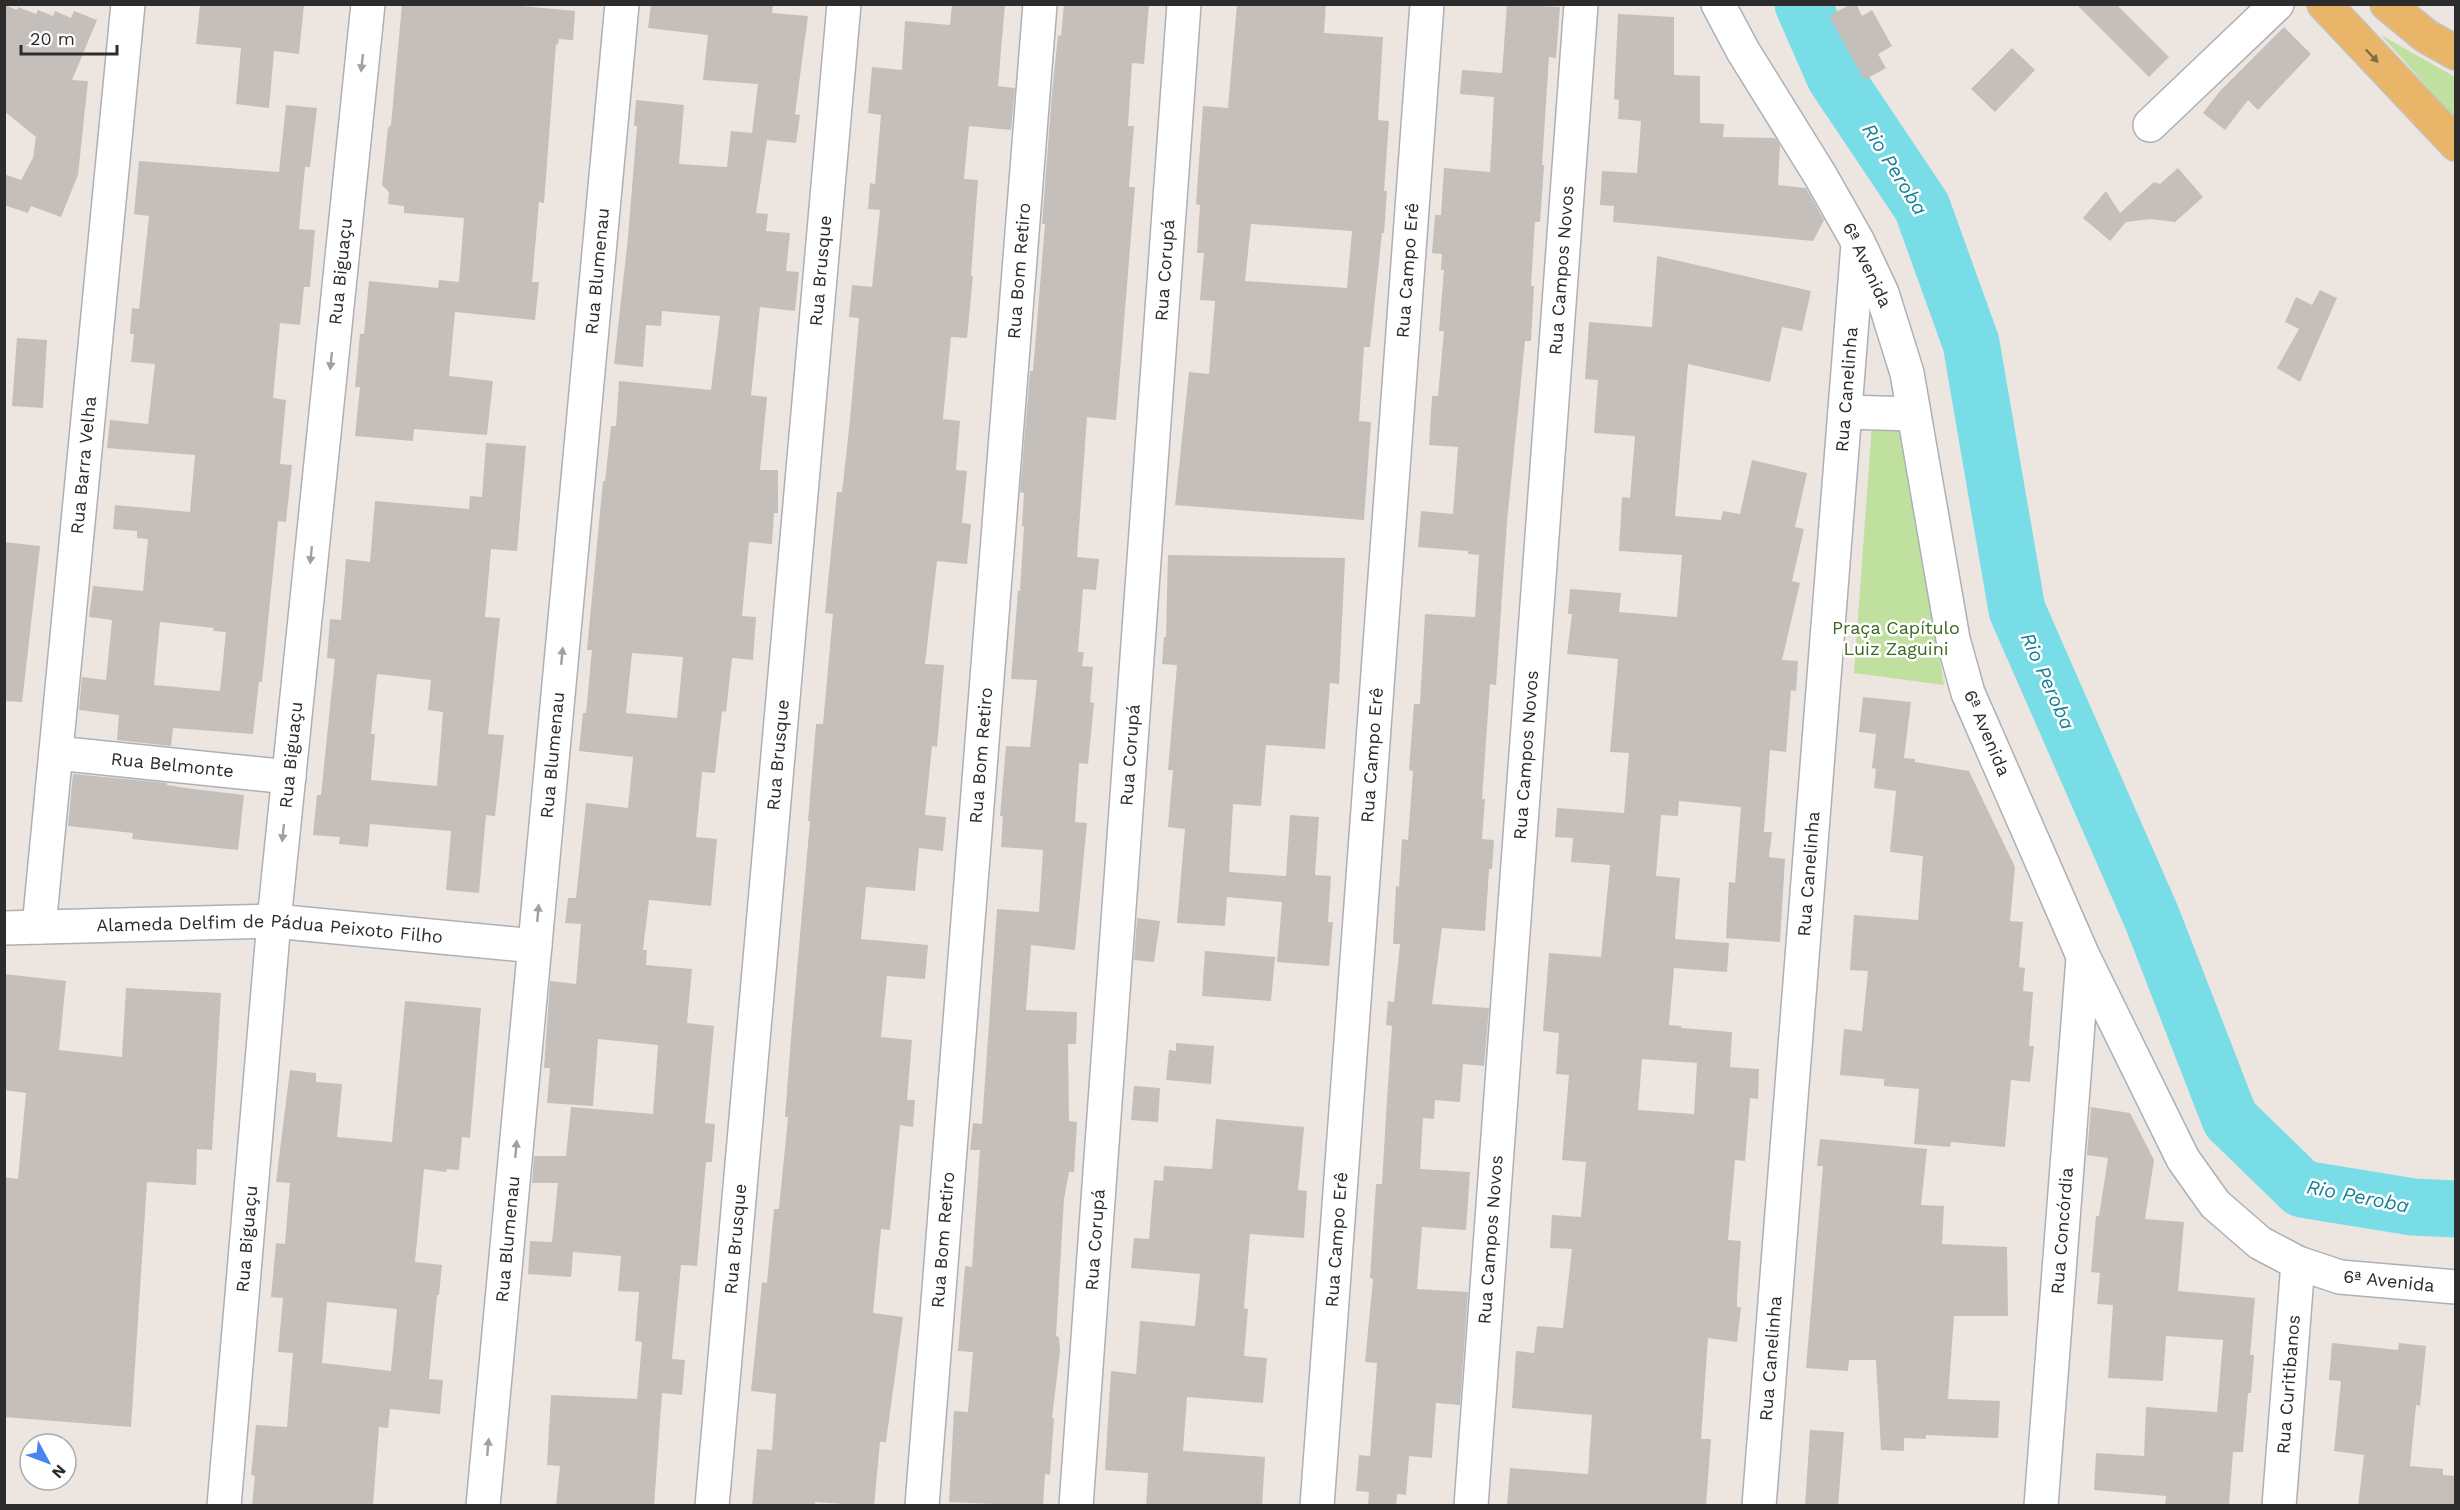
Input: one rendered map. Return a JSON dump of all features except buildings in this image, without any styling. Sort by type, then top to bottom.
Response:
[{"type":"main road","points":[[2324,4],[2456,144]]},
{"type":"main road","points":[[2387,4],[2426,36],[2456,53]]},
{"type":"street","name":"Rua Barra Velha","points":[[39,927],[128,4]]},
{"type":"street","name":"Rua Biguaçu","points":[[224,1506],[274,921],[368,4]]},
{"type":"street","name":"Rua Blumenau","points":[[483,1506],[622,4]]},
{"type":"street","name":"Rua Brusque","points":[[712,1506],[844,4]]},
{"type":"street","name":"Rua Bom Retiro","points":[[922,1506],[1040,4]]},
{"type":"street","name":"Rua Corupá","points":[[1076,1506],[1184,4]]},
{"type":"street","name":"Rua Campo Erê","points":[[1317,1506],[1427,4]]},
{"type":"street","name":"Rua Campos Novos","points":[[1471,1506],[1581,4]]},
{"type":"street","name":"6ª Avenida","points":[[1718,4],[1743,51],[1780,108],[1858,242],[1882,293],[1907,373],[1953,639],[1968,693],[2083,956],[2183,1159],[2215,1204],[2260,1243],[2298,1263],[2340,1277],[2456,1287]]},
{"type":"street","points":[[2150,125],[2277,4]]},
{"type":"street","name":"Rua Canelinha","points":[[1759,1506],[1858,242]]},
{"type":"street","points":[[1845,412],[1914,414]]},
{"type":"street","name":"Rua Belmonte","points":[[56,753],[289,777]]},
{"type":"street","name":"Alameda Delfim de Pádua Peixoto Filho","points":[[4,928],[274,921],[535,946]]},
{"type":"street","name":"Rua Concórdia","points":[[2041,1506],[2083,956]]},
{"type":"street","name":"Rua Curitibanos","points":[[2279,1506],[2298,1263]]},
{"type":"green space","points":[[2381,35],[2455,77],[2455,118]]},
{"type":"green space","name":"Praça Capítulo Luiz Zaguini","points":[[1901,421],[1944,685],[1854,673],[1872,424]]},
{"type":"waterway","name":"Rio Peroba","points":[[1803,4],[1835,77],[1922,207],[1971,343],[2017,610],[2152,918],[2230,1119],[2302,1189],[2413,1207],[2456,1209]]}]
